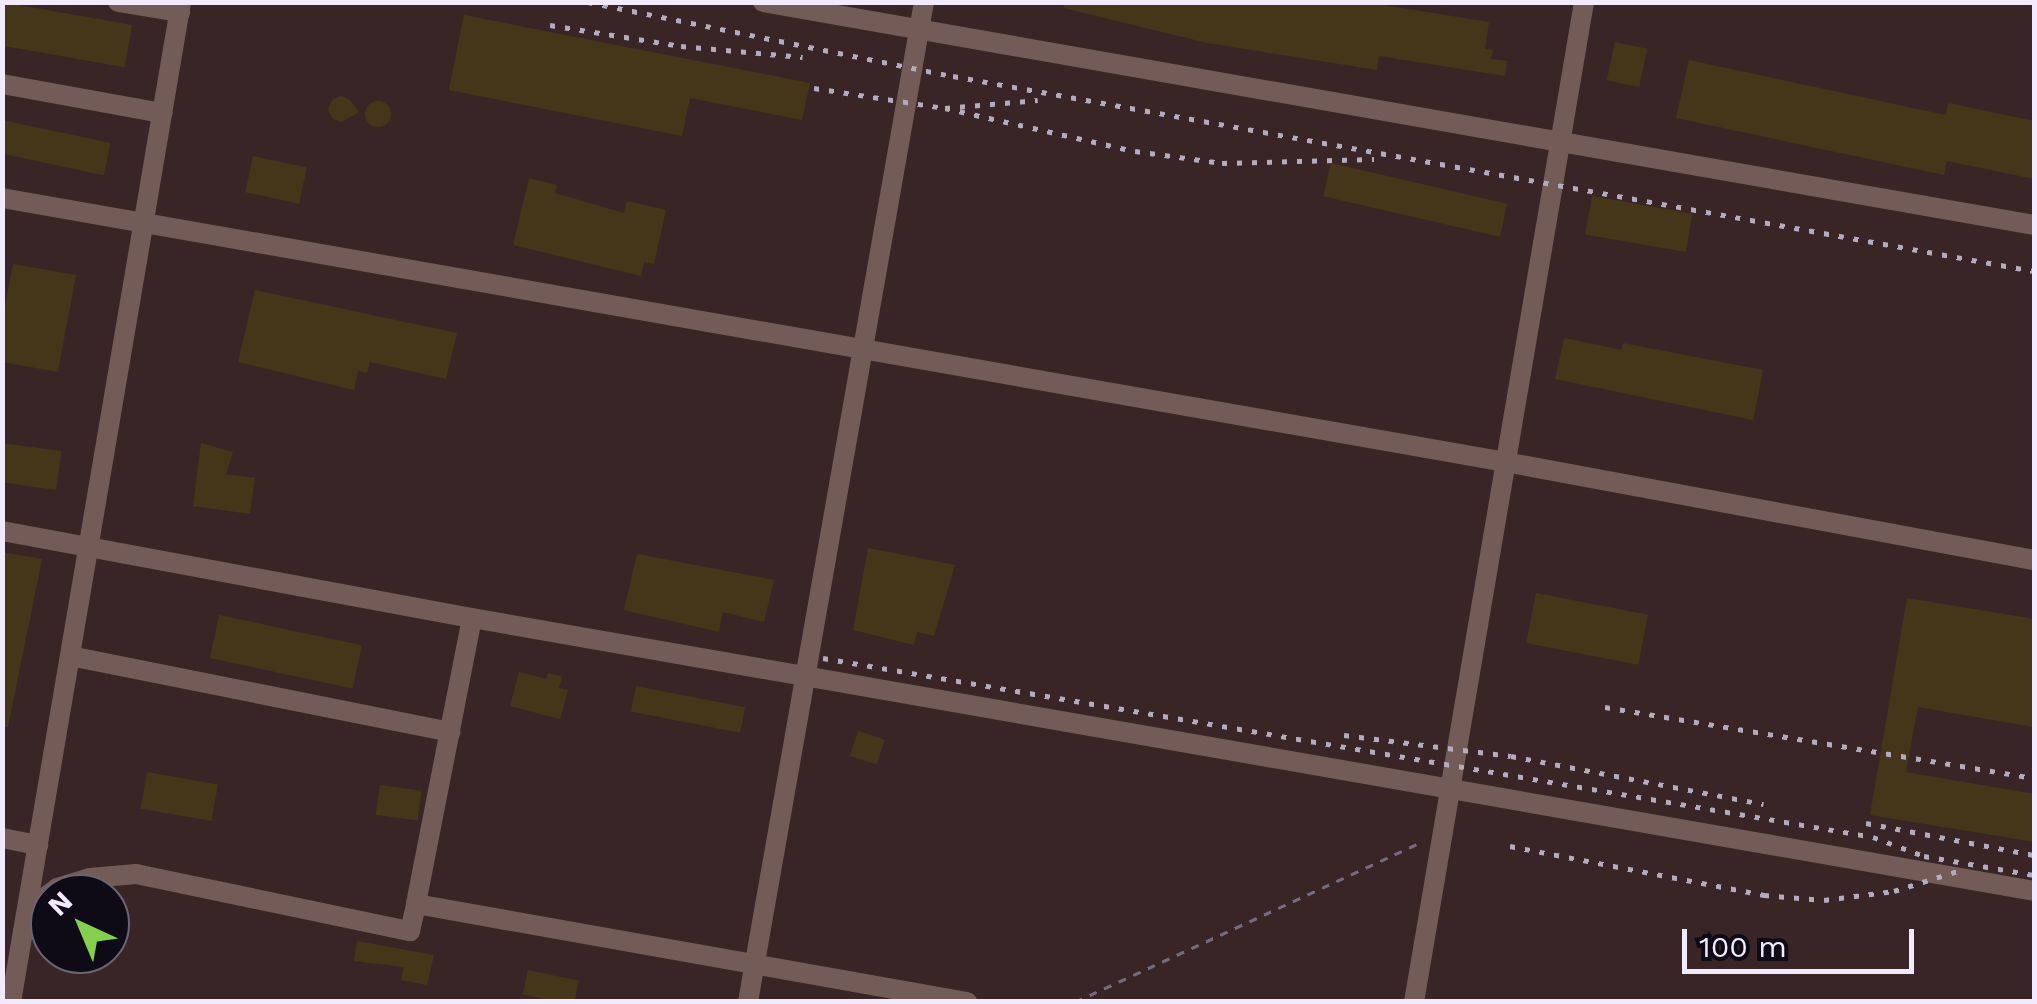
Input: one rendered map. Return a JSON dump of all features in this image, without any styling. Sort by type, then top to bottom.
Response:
[{"type":"street","points":[[11,1002],[180,7],[118,2]]},
{"type":"street","points":[[763,2],[2034,225]]},
{"type":"street","points":[[748,1002],[924,2]]},
{"type":"street","points":[[1414,1002],[1584,2]]},
{"type":"street","points":[[2,84],[162,114]]},
{"type":"street","points":[[2,198],[1505,462],[2034,560]]},
{"type":"street","points":[[2,531],[472,618],[1450,785],[2034,891]]},
{"type":"street","points":[[26,910],[57,888],[90,878],[136,874],[410,930],[472,618]]},
{"type":"street","points":[[70,656],[450,732]]},
{"type":"street","points":[[2,838],[38,844]]},
{"type":"street","points":[[416,904],[967,1002]]},
{"type":"path","points":[[1075,1002],[1443,832]]},
{"type":"shaded area","points":[[2,3],[2034,3],[2034,1001],[3,1001]]},
{"type":"building","points":[[2,2],[132,25],[125,67],[2,46]]},
{"type":"building","points":[[1064,2],[1365,2],[1489,22],[1485,49],[1493,50],[1491,59],[1507,61],[1505,76],[1379,56],[1377,70],[1207,43],[1064,8]]},
{"type":"building","points":[[464,15],[810,83],[802,120],[690,98],[682,136],[449,90]]},
{"type":"building","points":[[1615,42],[1647,49],[1639,87],[1607,80]]},
{"type":"building","points":[[1689,60],[1946,115],[1948,103],[2034,121],[2034,179],[1947,161],[1944,175],[1676,118]]},
{"type":"building","points":[[341,96],[359,112],[342,122],[333,119],[328,110],[332,100]]},
{"type":"building","points":[[378,101],[387,105],[391,114],[387,123],[378,127],[369,123],[365,114],[369,105]]},
{"type":"building","points":[[2,120],[111,143],[104,175],[2,154]]},
{"type":"building","points":[[253,156],[307,167],[299,204],[245,192]]},
{"type":"building","points":[[1331,163],[1507,204],[1500,237],[1323,196]]},
{"type":"building","points":[[529,178],[557,185],[555,193],[624,213],[627,201],[666,210],[654,264],[644,262],[641,276],[513,245]]},
{"type":"building","points":[[1592,196],[1692,214],[1686,252],[1585,234]]},
{"type":"building","points":[[13,264],[76,275],[58,372],[2,362],[2,322]]},
{"type":"building","points":[[255,290],[457,333],[446,379],[370,362],[367,373],[358,371],[354,390],[238,362]]},
{"type":"building","points":[[1564,338],[1622,350],[1623,343],[1763,370],[1753,420],[1555,379]]},
{"type":"building","points":[[2,443],[61,451],[56,490],[2,482]]},
{"type":"building","points":[[201,443],[233,452],[226,474],[255,478],[250,514],[193,506]]},
{"type":"building","points":[[868,548],[955,565],[934,636],[917,632],[914,645],[853,630]]},
{"type":"building","points":[[2,552],[42,559],[8,727],[2,727]]},
{"type":"building","points":[[637,554],[774,580],[764,622],[723,612],[719,632],[624,610]]},
{"type":"building","points":[[1536,593],[1648,615],[1638,665],[1526,643]]},
{"type":"building","points":[[1907,598],[2034,619],[2034,727],[1918,707],[1906,772],[2034,794],[2034,842],[1870,815]]},
{"type":"building","points":[[219,615],[362,645],[353,688],[210,658]]},
{"type":"building","points":[[519,672],[546,679],[548,673],[562,677],[559,688],[568,690],[560,719],[510,706]]},
{"type":"building","points":[[636,686],[745,707],[740,733],[631,712]]},
{"type":"building","points":[[858,731],[885,740],[877,764],[850,756]]},
{"type":"building","points":[[147,772],[218,785],[211,821],[141,808]]},
{"type":"building","points":[[380,785],[422,791],[417,821],[376,815]]},
{"type":"building","points":[[357,941],[434,955],[427,985],[401,980],[404,967],[354,961]]},
{"type":"building","points":[[528,970],[579,981],[574,1002],[523,994]]},
{"type":"railway","points":[[588,2],[953,76],[2034,271]]},
{"type":"railway","points":[[550,25],[681,46],[803,57]]},
{"type":"railway","points":[[814,88],[945,108],[1038,100]]},
{"type":"railway","points":[[945,108],[1135,151],[1222,163],[1374,159]]},
{"type":"railway","points":[[823,658],[1873,837],[1924,856],[2034,875]]},
{"type":"railway","points":[[1605,707],[2034,778]]},
{"type":"railway","points":[[1344,735],[1511,756],[1763,804]]},
{"type":"railway","points":[[1866,823],[2034,855]]},
{"type":"railway","points":[[1510,846],[1764,895],[1824,900],[1894,891],[1964,869]]}]
